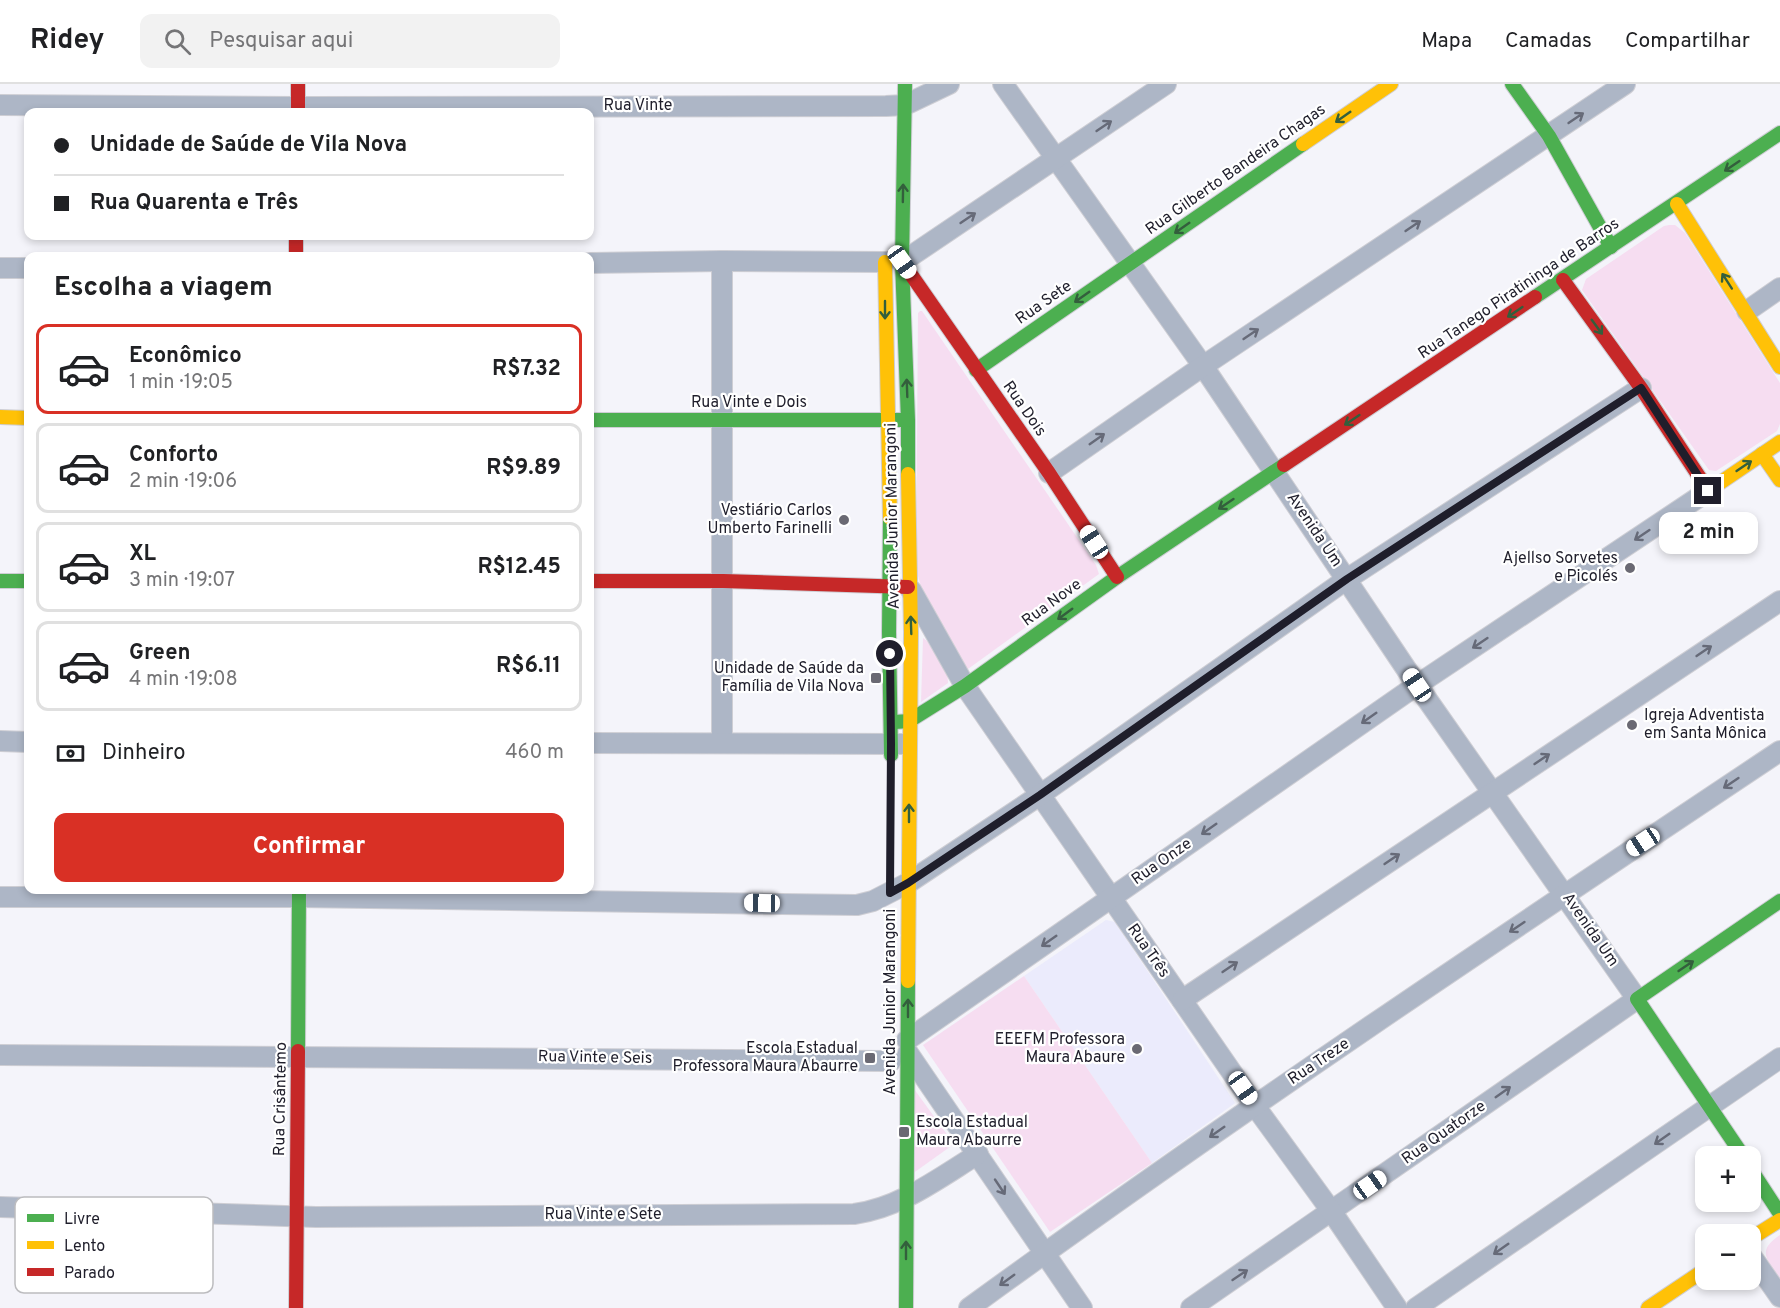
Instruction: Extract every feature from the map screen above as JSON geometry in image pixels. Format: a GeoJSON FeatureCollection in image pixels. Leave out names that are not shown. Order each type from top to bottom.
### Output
{"type":"FeatureCollection","features":[{"type":"Feature","properties":{"kind":"street"},"geometry":{"type":"LineString","coordinates":[[298,84],[298,108]]}},
{"type":"Feature","properties":{"kind":"street","name":"Avenida Junior Marangoni"},"geometry":{"type":"LineString","coordinates":[[891,767],[909,721],[911,632],[900,586],[889,420],[891,106],[905,84]]}},
{"type":"Feature","properties":{"kind":"street"},"geometry":{"type":"LineString","coordinates":[[891,106],[949,84]]}},
{"type":"Feature","properties":{"kind":"street","name":"Avenida Um"},"geometry":{"type":"LineString","coordinates":[[1003,84],[1203,366],[1417,685],[1565,894],[1737,1146]]}},
{"type":"Feature","properties":{"kind":"street"},"geometry":{"type":"LineString","coordinates":[[594,263],[891,259],[1056,158],[1166,84]]}},
{"type":"Feature","properties":{"kind":"street","name":"Rua Gilberto Bandeira Chagas"},"geometry":{"type":"LineString","coordinates":[[1130,264],[1391,84]]}},
{"type":"Feature","properties":{"kind":"street"},"geometry":{"type":"LineString","coordinates":[[1512,84],[1549,136],[1611,247]]}},
{"type":"Feature","properties":{"kind":"street"},"geometry":{"type":"LineString","coordinates":[[1049,473],[1203,366],[1625,84]]}},
{"type":"Feature","properties":{"kind":"street","name":"Rua Vinte"},"geometry":{"type":"LineString","coordinates":[[0,105],[179,108]]}},
{"type":"Feature","properties":{"kind":"street","name":"Rua Vinte"},"geometry":{"type":"LineString","coordinates":[[594,108],[891,106]]}},
{"type":"Feature","properties":{"kind":"street","name":"Rua Tanego Piratininga de Barros"},"geometry":{"type":"LineString","coordinates":[[1275,471],[1780,133]]}},
{"type":"Feature","properties":{"kind":"street"},"geometry":{"type":"LineString","coordinates":[[1677,204],[1747,311],[1780,367]]}},
{"type":"Feature","properties":{"kind":"street","name":"Avenida Junior Marangoni"},"geometry":{"type":"LineString","coordinates":[[891,259],[908,420],[891,722],[900,744],[894,891],[898,1055],[894,1204],[906,1308]]}},
{"type":"Feature","properties":{"kind":"street","name":"Rua Dois"},"geometry":{"type":"LineString","coordinates":[[891,259],[976,370],[1049,473],[1117,577]]}},
{"type":"Feature","properties":{"kind":"street"},"geometry":{"type":"LineString","coordinates":[[722,261],[722,742]]}},
{"type":"Feature","properties":{"kind":"street","name":"Rua Sete"},"geometry":{"type":"LineString","coordinates":[[976,370],[1130,264]]}},
{"type":"Feature","properties":{"kind":"street"},"geometry":{"type":"LineString","coordinates":[[0,268],[24,268]]}},
{"type":"Feature","properties":{"kind":"street"},"geometry":{"type":"LineString","coordinates":[[1563,280],[1641,388],[1708,491],[1780,442]]}},
{"type":"Feature","properties":{"kind":"street"},"geometry":{"type":"LineString","coordinates":[[1747,311],[1780,288]]}},
{"type":"Feature","properties":{"kind":"street"},"geometry":{"type":"LineString","coordinates":[[346,894],[857,905],[873,901],[894,891],[1040,795],[1347,579],[1641,388]]}},
{"type":"Feature","properties":{"kind":"street"},"geometry":{"type":"LineString","coordinates":[[0,417],[24,418]]}},
{"type":"Feature","properties":{"kind":"street","name":"Rua Vinte e Dois"},"geometry":{"type":"LineString","coordinates":[[594,420],[908,420]]}},
{"type":"Feature","properties":{"kind":"street"},"geometry":{"type":"LineString","coordinates":[[1762,454],[1780,480]]}},
{"type":"Feature","properties":{"kind":"street","name":"Rua Nove"},"geometry":{"type":"LineString","coordinates":[[909,721],[965,686],[1117,577],[1275,471]]}},
{"type":"Feature","properties":{"kind":"street","name":"Rua Onze"},"geometry":{"type":"LineString","coordinates":[[898,1055],[1111,897],[1417,685],[1708,491]]}},
{"type":"Feature","properties":{"kind":"street"},"geometry":{"type":"LineString","coordinates":[[0,581],[24,581]]}},
{"type":"Feature","properties":{"kind":"street"},"geometry":{"type":"LineString","coordinates":[[594,581],[723,581],[900,586]]}},
{"type":"Feature","properties":{"kind":"street","name":"Rua Três"},"geometry":{"type":"LineString","coordinates":[[900,586],[1040,795],[1397,1308]]}},
{"type":"Feature","properties":{"kind":"street"},"geometry":{"type":"LineString","coordinates":[[1182,1000],[1780,601]]}},
{"type":"Feature","properties":{"kind":"street"},"geometry":{"type":"LineString","coordinates":[[891,722],[909,721]]}},
{"type":"Feature","properties":{"kind":"street"},"geometry":{"type":"LineString","coordinates":[[0,741],[24,742]]}},
{"type":"Feature","properties":{"kind":"street"},"geometry":{"type":"LineString","coordinates":[[594,743],[900,744]]}},
{"type":"Feature","properties":{"kind":"street","name":"Rua Treze"},"geometry":{"type":"LineString","coordinates":[[969,1308],[1255,1106],[1565,894],[1780,751]]}},
{"type":"Feature","properties":{"kind":"street"},"geometry":{"type":"LineString","coordinates":[[0,897],[224,894]]}},
{"type":"Feature","properties":{"kind":"street","name":"Rua Crisântemo"},"geometry":{"type":"LineString","coordinates":[[296,1308],[299,894]]}},
{"type":"Feature","properties":{"kind":"street"},"geometry":{"type":"LineString","coordinates":[[1637,999],[1780,901]]}},
{"type":"Feature","properties":{"kind":"street","name":"Rua Quatorze"},"geometry":{"type":"LineString","coordinates":[[1191,1308],[1637,999]]}},
{"type":"Feature","properties":{"kind":"street","name":"Rua Vinte e Seis"},"geometry":{"type":"LineString","coordinates":[[0,1055],[898,1055]]}},
{"type":"Feature","properties":{"kind":"street"},"geometry":{"type":"LineString","coordinates":[[898,1055],[978,1154],[1082,1308]]}},
{"type":"Feature","properties":{"kind":"street"},"geometry":{"type":"LineString","coordinates":[[1416,1308],[1780,1058]]}},
{"type":"Feature","properties":{"kind":"street","name":"Rua Vinte e Sete"},"geometry":{"type":"LineString","coordinates":[[213,1214],[297,1217],[854,1214],[872,1212],[894,1204],[978,1154]]}},
{"type":"Feature","properties":{"kind":"street"},"geometry":{"type":"LineString","coordinates":[[1761,1185],[1780,1214]]}},
{"type":"Feature","properties":{"kind":"street","name":"Rua Vinte e Sete"},"geometry":{"type":"LineString","coordinates":[[0,1207],[15,1208]]}},
{"type":"Feature","properties":{"kind":"street"},"geometry":{"type":"LineString","coordinates":[[1761,1232],[1780,1220]]}},
{"type":"Feature","properties":{"kind":"street"},"geometry":{"type":"LineString","coordinates":[[1761,1270],[1780,1298]]}},
{"type":"Feature","properties":{"kind":"street"},"geometry":{"type":"LineString","coordinates":[[1648,1308],[1695,1276]]}},
{"type":"Feature","properties":{"kind":"shaded area"},"geometry":{"type":"Polygon","coordinates":[[[1675,225],[1685,233],[1780,383],[1780,424],[1777,431],[1716,471],[1709,470],[1582,290],[1586,279],[1664,226],[1675,225]]]}},
{"type":"Feature","properties":{"kind":"shaded area"},"geometry":{"type":"Polygon","coordinates":[[[920,311],[1096,565],[1099,574],[968,669],[925,601],[916,569],[918,313],[920,311]]]}},
{"type":"Feature","properties":{"kind":"shaded area"},"geometry":{"type":"Polygon","coordinates":[[[923,638],[944,667],[948,683],[921,702],[923,638]]]}},
{"type":"Feature","properties":{"kind":"shaded area","name":"EEEFM Professora Maura Abaure"},"geometry":{"type":"Polygon","coordinates":[[[1106,920],[1115,922],[1235,1103],[1152,1163],[1024,976],[1106,920]]]}},
{"type":"Feature","properties":{"kind":"shaded area"},"geometry":{"type":"Polygon","coordinates":[[[1024,976],[1152,1163],[1050,1232],[923,1045],[1024,976]]]}},
{"type":"Feature","properties":{"kind":"shaded area"},"geometry":{"type":"Polygon","coordinates":[[[914,1089],[954,1144],[912,1174],[914,1089]]]}},
{"type":"Feature","properties":{"kind":"shaded area"},"geometry":{"type":"Polygon","coordinates":[[[1780,1235],[1780,1279],[1768,1261],[1766,1251],[1780,1235]]]}},
{"type":"Feature","properties":{"kind":"traffic: fast"},"geometry":{"type":"LineString","coordinates":[[905,84],[902,262],[908,474]]}},
{"type":"Feature","properties":{"kind":"traffic: fast"},"geometry":{"type":"LineString","coordinates":[[1512,84],[1549,136],[1611,247]]}},
{"type":"Feature","properties":{"kind":"traffic: fast"},"geometry":{"type":"LineString","coordinates":[[1535,297],[1780,133]]}},
{"type":"Feature","properties":{"kind":"traffic: fast"},"geometry":{"type":"LineString","coordinates":[[976,370],[1303,144]]}},
{"type":"Feature","properties":{"kind":"traffic: fast"},"geometry":{"type":"LineString","coordinates":[[594,420],[907,420]]}},
{"type":"Feature","properties":{"kind":"traffic: fast"},"geometry":{"type":"LineString","coordinates":[[895,722],[909,721],[965,686],[1117,577],[1284,465]]}},
{"type":"Feature","properties":{"kind":"traffic: fast"},"geometry":{"type":"LineString","coordinates":[[890,518],[891,755]]}},
{"type":"Feature","properties":{"kind":"traffic: fast"},"geometry":{"type":"LineString","coordinates":[[0,581],[24,581]]}},
{"type":"Feature","properties":{"kind":"traffic: fast"},"geometry":{"type":"LineString","coordinates":[[298,1051],[299,894]]}},
{"type":"Feature","properties":{"kind":"traffic: fast"},"geometry":{"type":"LineString","coordinates":[[1736,1146],[1637,999],[1780,901]]}},
{"type":"Feature","properties":{"kind":"traffic: fast"},"geometry":{"type":"LineString","coordinates":[[906,1308],[908,981]]}},
{"type":"Feature","properties":{"kind":"traffic: fast"},"geometry":{"type":"LineString","coordinates":[[1761,1185],[1780,1214]]}},
{"type":"Feature","properties":{"kind":"traffic: slow"},"geometry":{"type":"LineString","coordinates":[[1303,144],[1391,84]]}},
{"type":"Feature","properties":{"kind":"traffic: slow"},"geometry":{"type":"LineString","coordinates":[[1677,204],[1780,367]]}},
{"type":"Feature","properties":{"kind":"traffic: slow"},"geometry":{"type":"LineString","coordinates":[[885,262],[890,518]]}},
{"type":"Feature","properties":{"kind":"traffic: slow"},"geometry":{"type":"LineString","coordinates":[[0,417],[24,418]]}},
{"type":"Feature","properties":{"kind":"traffic: slow"},"geometry":{"type":"LineString","coordinates":[[1700,478],[1708,491],[1780,442]]}},
{"type":"Feature","properties":{"kind":"traffic: slow"},"geometry":{"type":"LineString","coordinates":[[1762,454],[1780,480]]}},
{"type":"Feature","properties":{"kind":"traffic: slow"},"geometry":{"type":"LineString","coordinates":[[908,474],[911,632],[908,981]]}},
{"type":"Feature","properties":{"kind":"traffic: slow"},"geometry":{"type":"LineString","coordinates":[[1761,1232],[1780,1220]]}},
{"type":"Feature","properties":{"kind":"traffic: slow"},"geometry":{"type":"LineString","coordinates":[[1648,1308],[1695,1276]]}},
{"type":"Feature","properties":{"kind":"traffic: jam"},"geometry":{"type":"LineString","coordinates":[[298,84],[298,108]]}},
{"type":"Feature","properties":{"kind":"traffic: jam"},"geometry":{"type":"LineString","coordinates":[[296,240],[296,252]]}},
{"type":"Feature","properties":{"kind":"traffic: jam"},"geometry":{"type":"LineString","coordinates":[[903,263],[1049,473],[1117,577]]}},
{"type":"Feature","properties":{"kind":"traffic: jam"},"geometry":{"type":"LineString","coordinates":[[1563,280],[1641,388],[1700,478]]}},
{"type":"Feature","properties":{"kind":"traffic: jam"},"geometry":{"type":"LineString","coordinates":[[1284,465],[1535,297]]}},
{"type":"Feature","properties":{"kind":"traffic: jam"},"geometry":{"type":"LineString","coordinates":[[594,581],[723,581],[908,587]]}},
{"type":"Feature","properties":{"kind":"traffic: jam"},"geometry":{"type":"LineString","coordinates":[[296,1308],[298,1051]]}},
{"type":"Feature","properties":{"kind":"place","name":"Vestiário Carlos Umberto Farinelli"},"geometry":{"type":"Point","coordinates":[844,520]}},
{"type":"Feature","properties":{"kind":"place","name":"Ajellso Sorvetes e Picolés"},"geometry":{"type":"Point","coordinates":[1630,568]}},
{"type":"Feature","properties":{"kind":"place","name":"Unidade de Saúde da Família de Vila Nova"},"geometry":{"type":"Point","coordinates":[876,678]}},
{"type":"Feature","properties":{"kind":"place","name":"Igreja Adventista em Santa Mônica"},"geometry":{"type":"Point","coordinates":[1632,725]}},
{"type":"Feature","properties":{"kind":"place","name":"EEEFM Professora Maura Abaure"},"geometry":{"type":"Point","coordinates":[1137,1049]}},
{"type":"Feature","properties":{"kind":"place","name":"Escola Estadual Professora Maura Abaurre"},"geometry":{"type":"Point","coordinates":[870,1058]}},
{"type":"Feature","properties":{"kind":"place","name":"Escola Estadual Maura Abaurre"},"geometry":{"type":"Point","coordinates":[904,1132]}},
{"type":"Feature","properties":{"kind":"route"},"geometry":{"type":"LineString","coordinates":[[890,654],[890,893],[1040,795],[1347,579],[1641,388],[1708,491]]}}]}
